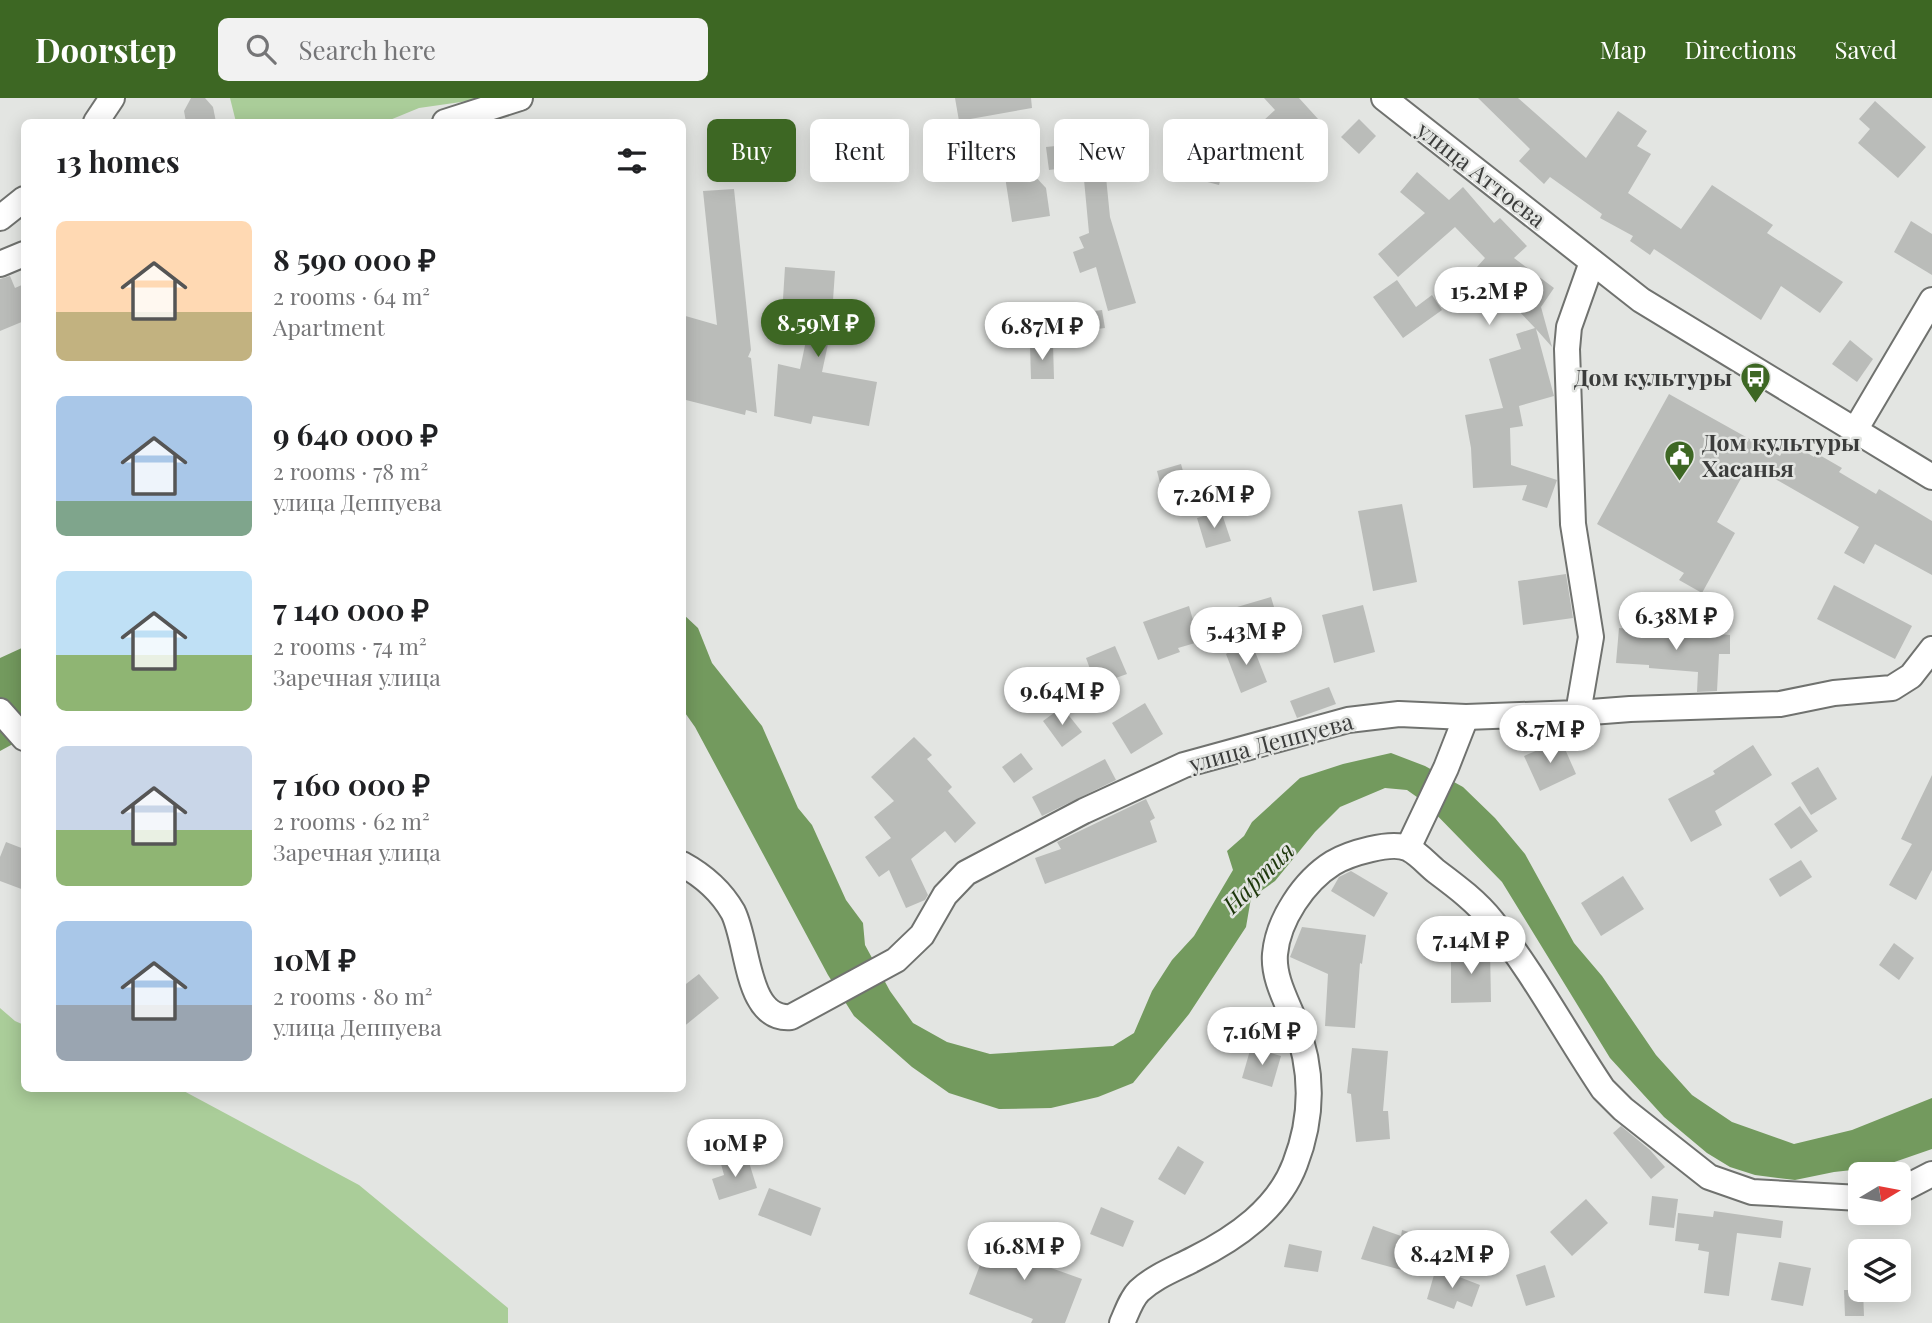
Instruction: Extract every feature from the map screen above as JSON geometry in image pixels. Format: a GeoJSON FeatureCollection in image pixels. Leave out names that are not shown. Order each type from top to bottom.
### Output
{"type":"FeatureCollection","features":[{"type":"Feature","properties":{"kind":"street"},"geometry":{"type":"LineString","coordinates":[[98,119],[112,98]]}},
{"type":"Feature","properties":{"kind":"street"},"geometry":{"type":"LineString","coordinates":[[454,119],[520,98]]}},
{"type":"Feature","properties":{"kind":"street","name":"улица Аттоева"},"geometry":{"type":"LineString","coordinates":[[1384,98],[1641,300],[1932,477]]}},
{"type":"Feature","properties":{"kind":"street"},"geometry":{"type":"LineString","coordinates":[[0,218],[21,201]]}},
{"type":"Feature","properties":{"kind":"street"},"geometry":{"type":"LineString","coordinates":[[0,264],[21,255]]}},
{"type":"Feature","properties":{"kind":"street"},"geometry":{"type":"LineString","coordinates":[[1578,713],[1591,637],[1573,524],[1567,349],[1569,327],[1592,262]]}},
{"type":"Feature","properties":{"kind":"street"},"geometry":{"type":"LineString","coordinates":[[1854,432],[1932,300]]}},
{"type":"Feature","properties":{"kind":"street","name":"улица Деппуева"},"geometry":{"type":"LineString","coordinates":[[686,867],[715,887],[729,906],[740,929],[754,987],[765,1008],[780,1018],[807,1010],[896,960],[909,949],[931,922],[945,895],[966,873],[1084,811],[1184,765],[1348,720],[1399,714],[1466,717],[1780,704],[1834,693],[1892,688],[1911,676],[1932,649]]}},
{"type":"Feature","properties":{"kind":"street"},"geometry":{"type":"LineString","coordinates":[[0,711],[21,735]]}},
{"type":"Feature","properties":{"kind":"street"},"geometry":{"type":"LineString","coordinates":[[1408,848],[1446,768],[1466,717]]}},
{"type":"Feature","properties":{"kind":"street"},"geometry":{"type":"LineString","coordinates":[[1122,1323],[1133,1298],[1153,1279],[1208,1253],[1260,1216],[1279,1194],[1294,1167],[1304,1137],[1310,1093],[1308,1059],[1276,971],[1275,954],[1279,935],[1295,902],[1321,870],[1342,858],[1393,846],[1408,848],[1464,893],[1492,921],[1603,1089],[1623,1110],[1691,1164],[1709,1177],[1752,1192],[1848,1197]]}},
{"type":"Feature","properties":{"kind":"street"},"geometry":{"type":"LineString","coordinates":[[1911,1185],[1932,1174]]}},
{"type":"Feature","properties":{"kind":"shaded area"},"geometry":{"type":"Polygon","coordinates":[[[230,98],[489,98],[419,108],[392,119],[235,119],[230,98]]]}},
{"type":"Feature","properties":{"kind":"shaded area"},"geometry":{"type":"Polygon","coordinates":[[[0,1008],[21,1024],[21,1092],[186,1092],[359,1185],[508,1308],[508,1323],[0,1323],[0,1008]]]}},
{"type":"Feature","properties":{"kind":"water","name":"Нартия"},"geometry":{"type":"Polygon","coordinates":[[[686,617],[698,628],[712,663],[762,726],[798,808],[812,825],[846,900],[863,923],[865,945],[890,991],[913,1023],[947,1042],[990,1054],[1113,1046],[1134,1033],[1152,991],[1172,960],[1194,936],[1233,870],[1227,851],[1244,836],[1252,822],[1300,778],[1343,764],[1391,753],[1425,766],[1463,787],[1495,818],[1525,854],[1574,943],[1602,976],[1656,1055],[1692,1095],[1732,1122],[1794,1144],[1852,1130],[1932,1098],[1932,1149],[1894,1162],[1848,1162],[1848,1170],[1795,1180],[1755,1175],[1730,1167],[1707,1153],[1664,1117],[1610,1058],[1502,882],[1424,802],[1407,790],[1385,788],[1340,807],[1315,832],[1275,881],[1251,898],[1246,927],[1189,1014],[1133,1083],[1098,1097],[1051,1108],[999,1109],[949,1093],[912,1067],[854,1016],[828,975],[686,714],[686,617]]]}},
{"type":"Feature","properties":{"kind":"water"},"geometry":{"type":"Polygon","coordinates":[[[21,648],[21,740],[0,751],[0,658],[21,648]]]}},
{"type":"Feature","properties":{"kind":"building"},"geometry":{"type":"Polygon","coordinates":[[[191,98],[205,98],[213,107],[215,119],[185,119],[184,111],[191,98]]]}},
{"type":"Feature","properties":{"kind":"building"},"geometry":{"type":"Polygon","coordinates":[[[955,98],[1031,98],[1032,108],[959,119],[955,98]]]}},
{"type":"Feature","properties":{"kind":"building"},"geometry":{"type":"Polygon","coordinates":[[[1264,98],[1299,98],[1318,119],[1265,119],[1275,110],[1264,98]]]}},
{"type":"Feature","properties":{"kind":"building"},"geometry":{"type":"Polygon","coordinates":[[[1478,98],[1518,98],[1586,158],[1618,111],[1647,131],[1637,146],[1651,154],[1628,193],[1681,229],[1712,185],[1773,225],[1767,233],[1843,282],[1820,313],[1781,286],[1761,320],[1654,249],[1650,255],[1630,241],[1633,236],[1600,218],[1602,214],[1550,177],[1544,184],[1519,161],[1530,149],[1478,98]]]}},
{"type":"Feature","properties":{"kind":"building"},"geometry":{"type":"Polygon","coordinates":[[[1875,101],[1926,147],[1898,178],[1858,143],[1870,129],[1859,119],[1875,101]]]}},
{"type":"Feature","properties":{"kind":"building"},"geometry":{"type":"Polygon","coordinates":[[[1359,119],[1376,136],[1359,154],[1341,137],[1359,119]]]}},
{"type":"Feature","properties":{"kind":"building"},"geometry":{"type":"Polygon","coordinates":[[[1054,146],[1054,169],[1049,170],[1046,147],[1054,146]]]}},
{"type":"Feature","properties":{"kind":"building"},"geometry":{"type":"Polygon","coordinates":[[[1417,172],[1449,200],[1463,187],[1494,223],[1500,218],[1527,246],[1514,258],[1554,288],[1541,307],[1552,347],[1536,329],[1554,396],[1519,406],[1523,426],[1510,428],[1511,465],[1557,480],[1547,508],[1522,500],[1527,485],[1473,488],[1471,448],[1465,415],[1503,408],[1489,359],[1521,349],[1516,334],[1535,328],[1477,267],[1485,258],[1455,227],[1398,277],[1378,254],[1425,213],[1400,192],[1417,172]]]}},
{"type":"Feature","properties":{"kind":"building"},"geometry":{"type":"Polygon","coordinates":[[[1006,182],[1040,182],[1046,188],[1050,216],[1012,222],[1006,182]]]}},
{"type":"Feature","properties":{"kind":"building"},"geometry":{"type":"Polygon","coordinates":[[[1084,182],[1106,182],[1110,217],[1136,303],[1108,311],[1096,267],[1080,273],[1073,252],[1084,248],[1079,237],[1089,233],[1084,182]]]}},
{"type":"Feature","properties":{"kind":"building"},"geometry":{"type":"Polygon","coordinates":[[[734,189],[751,350],[748,357],[751,358],[757,413],[746,410],[745,415],[686,400],[686,316],[717,325],[703,191],[734,189]]]}},
{"type":"Feature","properties":{"kind":"building"},"geometry":{"type":"Polygon","coordinates":[[[1911,221],[1932,234],[1932,275],[1894,252],[1911,221]]]}},
{"type":"Feature","properties":{"kind":"building"},"geometry":{"type":"Polygon","coordinates":[[[785,267],[835,271],[831,330],[822,372],[877,382],[869,426],[813,416],[811,424],[774,416],[778,364],[800,369],[811,317],[782,315],[785,267]]]}},
{"type":"Feature","properties":{"kind":"building"},"geometry":{"type":"Polygon","coordinates":[[[10,276],[15,288],[21,285],[21,322],[0,331],[0,279],[10,276]]]}},
{"type":"Feature","properties":{"kind":"building"},"geometry":{"type":"Polygon","coordinates":[[[1397,280],[1416,307],[1432,295],[1442,310],[1403,338],[1373,297],[1397,280]]]}},
{"type":"Feature","properties":{"kind":"building"},"geometry":{"type":"Polygon","coordinates":[[[1102,310],[1105,328],[1074,332],[1072,314],[1102,310]]]}},
{"type":"Feature","properties":{"kind":"building"},"geometry":{"type":"Polygon","coordinates":[[[1850,340],[1873,359],[1857,382],[1832,364],[1850,340]]]}},
{"type":"Feature","properties":{"kind":"building"},"geometry":{"type":"Polygon","coordinates":[[[1053,344],[1054,379],[1031,379],[1030,345],[1053,344]]]}},
{"type":"Feature","properties":{"kind":"building","name":"Дом культуры Хасанья"},"geometry":{"type":"Polygon","coordinates":[[[1669,394],[1780,456],[1788,441],[1814,457],[1816,453],[1842,468],[1839,472],[1876,494],[1879,489],[1932,521],[1932,575],[1875,544],[1864,564],[1844,553],[1859,527],[1749,464],[1717,522],[1735,533],[1702,593],[1679,580],[1684,573],[1597,524],[1669,394]]]}},
{"type":"Feature","properties":{"kind":"building"},"geometry":{"type":"Polygon","coordinates":[[[1181,464],[1190,496],[1165,502],[1157,471],[1181,464]]]}},
{"type":"Feature","properties":{"kind":"building"},"geometry":{"type":"Polygon","coordinates":[[[1402,504],[1417,582],[1373,591],[1358,511],[1402,504]]]}},
{"type":"Feature","properties":{"kind":"building"},"geometry":{"type":"Polygon","coordinates":[[[1221,511],[1231,541],[1206,548],[1197,518],[1221,511]]]}},
{"type":"Feature","properties":{"kind":"building"},"geometry":{"type":"Polygon","coordinates":[[[1566,574],[1573,618],[1523,625],[1518,581],[1566,574]]]}},
{"type":"Feature","properties":{"kind":"building"},"geometry":{"type":"Polygon","coordinates":[[[1834,585],[1912,626],[1895,659],[1817,619],[1834,585]]]}},
{"type":"Feature","properties":{"kind":"building"},"geometry":{"type":"Polygon","coordinates":[[[1271,597],[1277,617],[1245,626],[1246,629],[1220,639],[1219,636],[1178,648],[1180,652],[1158,660],[1143,622],[1189,606],[1193,620],[1271,597]]]}},
{"type":"Feature","properties":{"kind":"building"},"geometry":{"type":"Polygon","coordinates":[[[1363,605],[1375,652],[1334,663],[1322,615],[1363,605]]]}},
{"type":"Feature","properties":{"kind":"building"},"geometry":{"type":"Polygon","coordinates":[[[1619,628],[1699,634],[1699,629],[1719,629],[1719,634],[1730,635],[1730,654],[1719,654],[1717,691],[1697,692],[1698,672],[1616,663],[1619,628]]]}},
{"type":"Feature","properties":{"kind":"building"},"geometry":{"type":"Polygon","coordinates":[[[1250,639],[1267,682],[1241,693],[1226,654],[1250,639]]]}},
{"type":"Feature","properties":{"kind":"building"},"geometry":{"type":"Polygon","coordinates":[[[1115,646],[1127,674],[1096,685],[1086,658],[1115,646]]]}},
{"type":"Feature","properties":{"kind":"building"},"geometry":{"type":"Polygon","coordinates":[[[1329,687],[1336,704],[1297,718],[1290,701],[1329,687]]]}},
{"type":"Feature","properties":{"kind":"building"},"geometry":{"type":"Polygon","coordinates":[[[1145,703],[1163,734],[1131,754],[1112,723],[1145,703]]]}},
{"type":"Feature","properties":{"kind":"building"},"geometry":{"type":"Polygon","coordinates":[[[1062,707],[1082,732],[1062,747],[1043,721],[1062,707]]]}},
{"type":"Feature","properties":{"kind":"building"},"geometry":{"type":"Polygon","coordinates":[[[914,737],[932,755],[927,759],[952,787],[948,791],[976,823],[955,843],[945,831],[911,859],[928,895],[925,900],[906,908],[889,870],[879,877],[865,857],[891,838],[874,817],[894,801],[871,777],[914,737]]]}},
{"type":"Feature","properties":{"kind":"building"},"geometry":{"type":"Polygon","coordinates":[[[1561,740],[1576,774],[1540,791],[1524,756],[1561,740]]]}},
{"type":"Feature","properties":{"kind":"building"},"geometry":{"type":"Polygon","coordinates":[[[1753,745],[1772,775],[1715,811],[1722,825],[1691,842],[1668,799],[1715,774],[1713,771],[1753,745]]]}},
{"type":"Feature","properties":{"kind":"building"},"geometry":{"type":"Polygon","coordinates":[[[1021,753],[1033,769],[1014,783],[1002,767],[1021,753]]]}},
{"type":"Feature","properties":{"kind":"building"},"geometry":{"type":"Polygon","coordinates":[[[1105,759],[1116,780],[1042,816],[1032,797],[1105,759]]]}},
{"type":"Feature","properties":{"kind":"building"},"geometry":{"type":"Polygon","coordinates":[[[1818,767],[1837,799],[1811,815],[1791,783],[1818,767]]]}},
{"type":"Feature","properties":{"kind":"building"},"geometry":{"type":"Polygon","coordinates":[[[1932,775],[1932,870],[1916,900],[1889,885],[1912,844],[1901,839],[1932,775]]]}},
{"type":"Feature","properties":{"kind":"building"},"geometry":{"type":"Polygon","coordinates":[[[1146,799],[1155,818],[1150,821],[1157,842],[1045,884],[1035,858],[1061,849],[1057,842],[1146,799]]]}},
{"type":"Feature","properties":{"kind":"building"},"geometry":{"type":"Polygon","coordinates":[[[1800,806],[1818,831],[1791,849],[1774,824],[1800,806]]]}},
{"type":"Feature","properties":{"kind":"building"},"geometry":{"type":"Polygon","coordinates":[[[6,842],[21,848],[21,889],[0,881],[0,857],[6,842]]]}},
{"type":"Feature","properties":{"kind":"building"},"geometry":{"type":"Polygon","coordinates":[[[1801,860],[1812,877],[1780,897],[1769,879],[1801,860]]]}},
{"type":"Feature","properties":{"kind":"building"},"geometry":{"type":"Polygon","coordinates":[[[1351,871],[1388,893],[1374,917],[1331,891],[1339,877],[1351,871]]]}},
{"type":"Feature","properties":{"kind":"building"},"geometry":{"type":"Polygon","coordinates":[[[1623,876],[1644,909],[1601,936],[1581,903],[1623,876]]]}},
{"type":"Feature","properties":{"kind":"building"},"geometry":{"type":"Polygon","coordinates":[[[1302,927],[1366,935],[1362,964],[1360,963],[1355,1028],[1325,1026],[1328,974],[1290,957],[1302,927]]]}},
{"type":"Feature","properties":{"kind":"building"},"geometry":{"type":"Polygon","coordinates":[[[1894,943],[1914,958],[1899,980],[1879,965],[1894,943]]]}},
{"type":"Feature","properties":{"kind":"building"},"geometry":{"type":"Polygon","coordinates":[[[1490,949],[1491,1002],[1451,1003],[1451,950],[1490,949]]]}},
{"type":"Feature","properties":{"kind":"building"},"geometry":{"type":"Polygon","coordinates":[[[699,974],[719,998],[686,1025],[686,984],[699,974]]]}},
{"type":"Feature","properties":{"kind":"building"},"geometry":{"type":"Polygon","coordinates":[[[1251,1047],[1281,1056],[1272,1087],[1242,1078],[1251,1047]]]}},
{"type":"Feature","properties":{"kind":"building"},"geometry":{"type":"Polygon","coordinates":[[[1352,1048],[1388,1051],[1383,1111],[1388,1111],[1390,1139],[1356,1142],[1351,1094],[1347,1093],[1352,1048]]]}},
{"type":"Feature","properties":{"kind":"building"},"geometry":{"type":"Polygon","coordinates":[[[1621,1126],[1650,1150],[1665,1167],[1651,1179],[1613,1133],[1621,1126]]]}},
{"type":"Feature","properties":{"kind":"building"},"geometry":{"type":"Polygon","coordinates":[[[1178,1146],[1204,1162],[1185,1195],[1158,1179],[1178,1146]]]}},
{"type":"Feature","properties":{"kind":"building"},"geometry":{"type":"Polygon","coordinates":[[[747,1156],[757,1188],[719,1200],[712,1179],[724,1175],[721,1164],[747,1156]]]}},
{"type":"Feature","properties":{"kind":"building"},"geometry":{"type":"Polygon","coordinates":[[[769,1188],[821,1208],[811,1236],[758,1215],[769,1188]]]}},
{"type":"Feature","properties":{"kind":"building"},"geometry":{"type":"Polygon","coordinates":[[[1652,1196],[1678,1199],[1674,1228],[1649,1225],[1652,1196]]]}},
{"type":"Feature","properties":{"kind":"building"},"geometry":{"type":"Polygon","coordinates":[[[1586,1199],[1608,1223],[1572,1256],[1550,1232],[1586,1199]]]}},
{"type":"Feature","properties":{"kind":"building"},"geometry":{"type":"Polygon","coordinates":[[[1101,1207],[1134,1221],[1123,1247],[1090,1234],[1101,1207]]]}},
{"type":"Feature","properties":{"kind":"building"},"geometry":{"type":"Polygon","coordinates":[[[1714,1211],[1783,1221],[1781,1238],[1737,1233],[1729,1296],[1704,1293],[1709,1252],[1698,1250],[1699,1244],[1675,1241],[1678,1213],[1713,1217],[1714,1211]]]}},
{"type":"Feature","properties":{"kind":"building"},"geometry":{"type":"Polygon","coordinates":[[[1373,1226],[1401,1236],[1402,1230],[1429,1238],[1420,1275],[1361,1259],[1373,1226]]]}},
{"type":"Feature","properties":{"kind":"building"},"geometry":{"type":"Polygon","coordinates":[[[993,1231],[1045,1251],[1040,1264],[1082,1279],[1065,1323],[1031,1323],[1033,1319],[969,1294],[993,1231]]]}},
{"type":"Feature","properties":{"kind":"building"},"geometry":{"type":"Polygon","coordinates":[[[1289,1244],[1322,1251],[1318,1272],[1284,1267],[1289,1244]]]}},
{"type":"Feature","properties":{"kind":"building"},"geometry":{"type":"Polygon","coordinates":[[[1779,1262],[1811,1268],[1803,1306],[1771,1300],[1779,1262]]]}},
{"type":"Feature","properties":{"kind":"building"},"geometry":{"type":"Polygon","coordinates":[[[1545,1265],[1555,1297],[1526,1306],[1516,1275],[1545,1265]]]}},
{"type":"Feature","properties":{"kind":"building"},"geometry":{"type":"Polygon","coordinates":[[[1436,1268],[1480,1285],[1472,1307],[1457,1301],[1454,1309],[1427,1299],[1436,1268]]]}},
{"type":"Feature","properties":{"kind":"building"},"geometry":{"type":"Polygon","coordinates":[[[1844,1290],[1848,1290],[1848,1302],[1863,1302],[1864,1316],[1845,1316],[1844,1290]]]}},
{"type":"Feature","properties":{"kind":"place","name":"Дом культуры"},"geometry":{"type":"Point","coordinates":[1755,405]}},
{"type":"Feature","properties":{"kind":"place","name":"Дом культуры Хасанья"},"geometry":{"type":"Point","coordinates":[1679,483]}}]}
